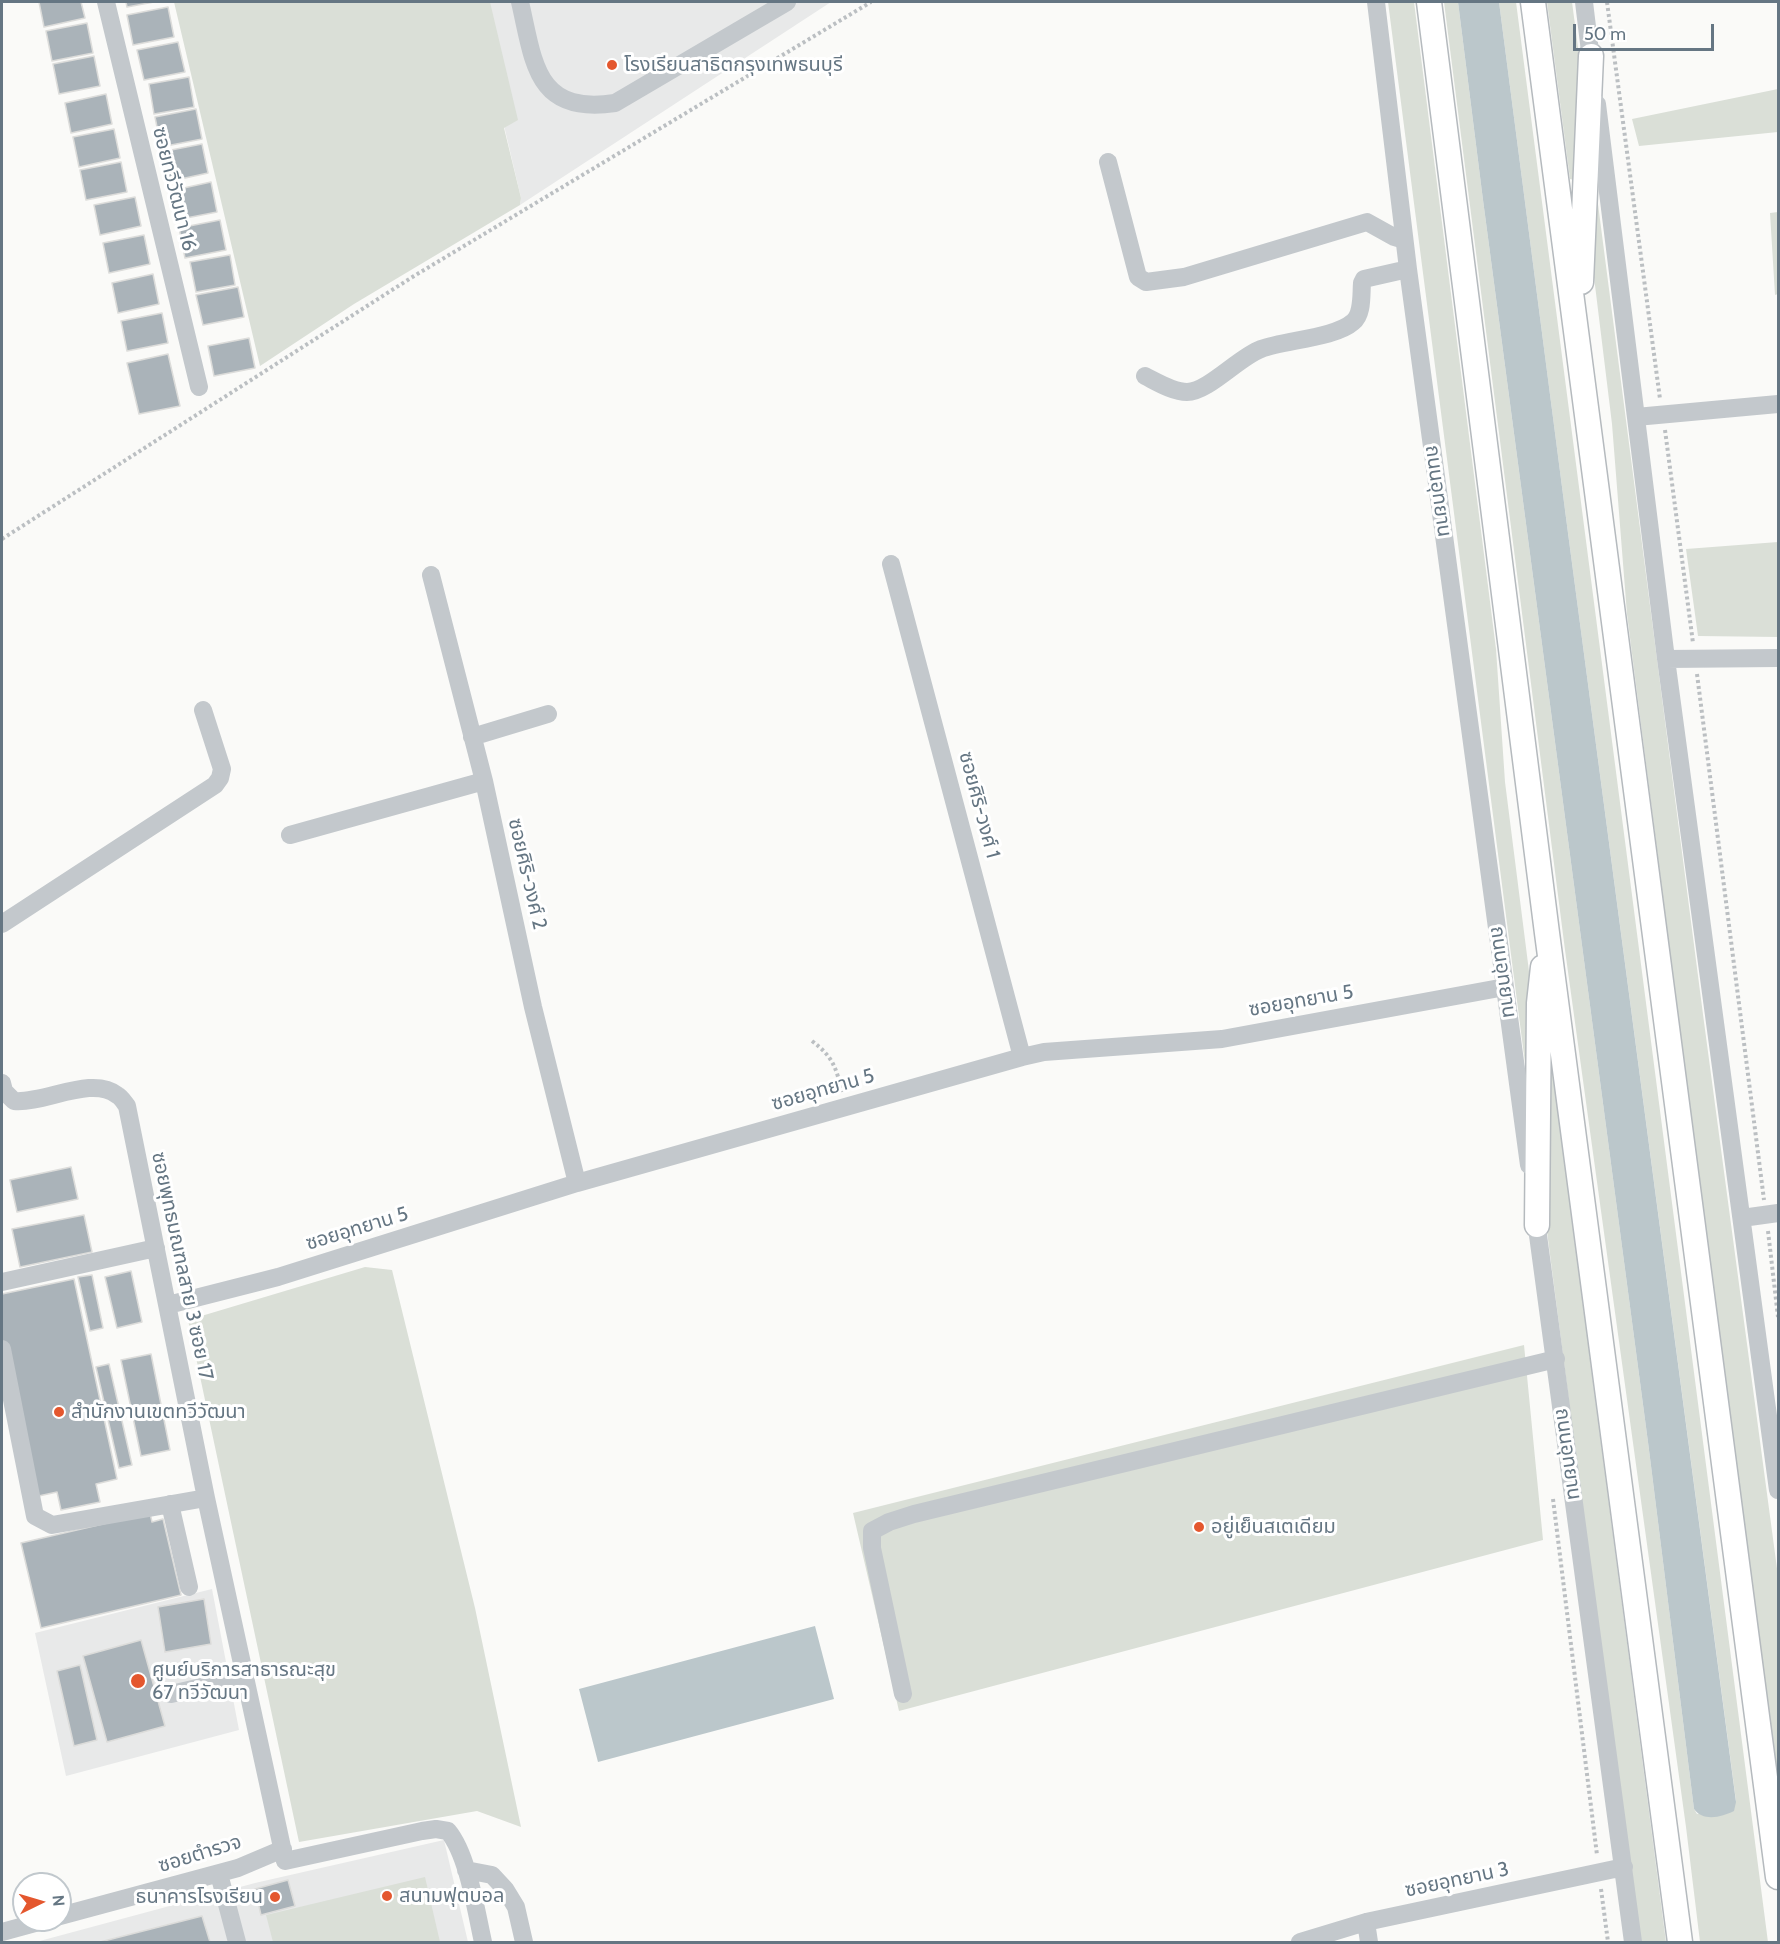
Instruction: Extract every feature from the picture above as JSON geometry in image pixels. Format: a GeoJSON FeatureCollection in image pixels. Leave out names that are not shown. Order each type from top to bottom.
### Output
{"type":"FeatureCollection","features":[{"type":"Feature","properties":{"kind":"main road"},"geometry":{"type":"LineString","coordinates":[[1429,2],[1547,933],[1680,1942]]}},
{"type":"Feature","properties":{"kind":"main road"},"geometry":{"type":"LineString","coordinates":[[1533,2],[1779,1877]]}},
{"type":"Feature","properties":{"kind":"main road"},"geometry":{"type":"LineString","coordinates":[[1578,347],[1591,56]]}},
{"type":"Feature","properties":{"kind":"main road"},"geometry":{"type":"LineString","coordinates":[[1537,1225],[1539,1003],[1547,933]]}},
{"type":"Feature","properties":{"kind":"street","name":"ซอยทวีวัฒนา 16"},"geometry":{"type":"LineString","coordinates":[[106,2],[199,387]]}},
{"type":"Feature","properties":{"kind":"street"},"geometry":{"type":"LineString","coordinates":[[520,2],[535,66],[549,90],[573,102],[596,105],[615,103],[787,2]]}},
{"type":"Feature","properties":{"kind":"street","name":"ถนนอุทยาน"},"geometry":{"type":"LineString","coordinates":[[1376,2],[1404,240],[1633,1942]]}},
{"type":"Feature","properties":{"kind":"street"},"geometry":{"type":"LineString","coordinates":[[1584,2],[1666,659],[1779,1490]]}},
{"type":"Feature","properties":{"kind":"street"},"geometry":{"type":"LineString","coordinates":[[1108,162],[1138,278],[1146,282],[1184,277],[1366,222],[1404,240]]}},
{"type":"Feature","properties":{"kind":"street"},"geometry":{"type":"LineString","coordinates":[[1145,376],[1179,391],[1197,391],[1239,360],[1261,349],[1312,338],[1348,327],[1356,320],[1359,312],[1364,279],[1408,269]]}},
{"type":"Feature","properties":{"kind":"street"},"geometry":{"type":"LineString","coordinates":[[1636,417],[1779,404]]}},
{"type":"Feature","properties":{"kind":"street","name":"ซอยศิริ-วงศ์ 1"},"geometry":{"type":"LineString","coordinates":[[891,564],[1022,1057]]}},
{"type":"Feature","properties":{"kind":"street","name":"ซอยศิริ-วงศ์ 2"},"geometry":{"type":"LineString","coordinates":[[431,575],[484,781],[533,1007],[577,1183]]}},
{"type":"Feature","properties":{"kind":"street"},"geometry":{"type":"LineString","coordinates":[[1666,659],[1779,658]]}},
{"type":"Feature","properties":{"kind":"street"},"geometry":{"type":"LineString","coordinates":[[2,924],[215,785],[222,769],[203,710]]}},
{"type":"Feature","properties":{"kind":"street"},"geometry":{"type":"LineString","coordinates":[[472,737],[548,714]]}},
{"type":"Feature","properties":{"kind":"street"},"geometry":{"type":"LineString","coordinates":[[290,834],[484,781]]}},
{"type":"Feature","properties":{"kind":"street","name":"ซอยอุทยาน 5"},"geometry":{"type":"LineString","coordinates":[[168,1305],[278,1277],[577,1183],[1022,1057],[1044,1052],[1222,1039],[1505,987]]}},
{"type":"Feature","properties":{"kind":"street","name":"ซอยพุทธมณฑลสาย 3 ซอย 17"},"geometry":{"type":"LineString","coordinates":[[2,1083],[4,1091],[14,1101],[26,1102],[89,1088],[107,1089],[118,1095],[127,1106],[206,1498],[282,1849]]}},
{"type":"Feature","properties":{"kind":"street"},"geometry":{"type":"LineString","coordinates":[[1742,1218],[1779,1213]]}},
{"type":"Feature","properties":{"kind":"street"},"geometry":{"type":"LineString","coordinates":[[2,1282],[156,1248]]}},
{"type":"Feature","properties":{"kind":"street"},"geometry":{"type":"LineString","coordinates":[[2,1349],[35,1516],[52,1526],[206,1498]]}},
{"type":"Feature","properties":{"kind":"street"},"geometry":{"type":"LineString","coordinates":[[903,1694],[872,1548],[872,1532],[889,1522],[926,1511],[1556,1359]]}},
{"type":"Feature","properties":{"kind":"street"},"geometry":{"type":"LineString","coordinates":[[170,1504],[189,1587]]}},
{"type":"Feature","properties":{"kind":"street"},"geometry":{"type":"LineString","coordinates":[[171,1694],[245,1677]]}},
{"type":"Feature","properties":{"kind":"street"},"geometry":{"type":"LineString","coordinates":[[282,1849],[285,1861],[436,1830],[448,1831],[456,1840],[466,1870],[483,1942]]}},
{"type":"Feature","properties":{"kind":"street","name":"ซอยตำรวจ"},"geometry":{"type":"LineString","coordinates":[[72,1913],[219,1874],[282,1849]]}},
{"type":"Feature","properties":{"kind":"street","name":"ซอยอุทยาน 3"},"geometry":{"type":"LineString","coordinates":[[1300,1942],[1366,1922],[1624,1867]]}},
{"type":"Feature","properties":{"kind":"street"},"geometry":{"type":"LineString","coordinates":[[466,1870],[492,1875],[505,1889],[516,1907],[524,1942]]}},
{"type":"Feature","properties":{"kind":"street"},"geometry":{"type":"LineString","coordinates":[[219,1874],[237,1942]]}},
{"type":"Feature","properties":{"kind":"street"},"geometry":{"type":"LineString","coordinates":[[1366,1922],[1369,1942]]}},
{"type":"Feature","properties":{"kind":"path"},"geometry":{"type":"LineString","coordinates":[[2,539],[414,276],[871,2]]}},
{"type":"Feature","properties":{"kind":"path"},"geometry":{"type":"LineString","coordinates":[[813,1041],[826,1051],[836,1066],[846,1107]]}},
{"type":"Feature","properties":{"kind":"shaded area"},"geometry":{"type":"Polygon","coordinates":[[[174,2],[490,2],[518,120],[504,128],[521,198],[520,205],[354,304],[260,366],[174,2]]]}},
{"type":"Feature","properties":{"kind":"shaded area","name":"โรงเรียนสาธิตกรุงเทพธนบุรี"},"geometry":{"type":"Polygon","coordinates":[[[475,2],[831,2],[520,205],[521,198],[475,2]]]}},
{"type":"Feature","properties":{"kind":"shaded area"},"geometry":{"type":"Polygon","coordinates":[[[1388,2],[1414,2],[1496,649],[1505,782],[1531,987],[1533,1063],[1525,1063],[1388,2]]]}},
{"type":"Feature","properties":{"kind":"shaded area"},"geometry":{"type":"Polygon","coordinates":[[[1444,2],[1458,2],[1648,1442],[1694,1809],[1697,1814],[1736,1801],[1499,2],[1516,2],[1768,1942],[1700,1942],[1565,950],[1444,2]]]}},
{"type":"Feature","properties":{"kind":"shaded area"},"geometry":{"type":"Polygon","coordinates":[[[1458,2],[1499,2],[1736,1802],[1734,1811],[1718,1816],[1702,1816],[1694,1809],[1648,1442],[1458,2]]]}},
{"type":"Feature","properties":{"kind":"shaded area"},"geometry":{"type":"Polygon","coordinates":[[[1547,2],[1572,2],[1579,55],[1579,181],[1570,179],[1547,2]]]}},
{"type":"Feature","properties":{"kind":"shaded area"},"geometry":{"type":"Polygon","coordinates":[[[1778,89],[1778,132],[1639,146],[1632,119],[1778,89]]]}},
{"type":"Feature","properties":{"kind":"shaded area"},"geometry":{"type":"Polygon","coordinates":[[[1595,181],[1778,1576],[1778,1803],[1627,614],[1612,424],[1593,269],[1595,181]]]}},
{"type":"Feature","properties":{"kind":"shaded area"},"geometry":{"type":"Polygon","coordinates":[[[1778,212],[1778,294],[1775,295],[1770,213],[1778,212]]]}},
{"type":"Feature","properties":{"kind":"shaded area"},"geometry":{"type":"Polygon","coordinates":[[[1778,542],[1778,637],[1698,636],[1686,549],[1778,542]]]}},
{"type":"Feature","properties":{"kind":"shaded area"},"geometry":{"type":"Polygon","coordinates":[[[1546,1067],[1552,1067],[1666,1942],[1639,1942],[1545,1216],[1546,1067]]]}},
{"type":"Feature","properties":{"kind":"shaded area"},"geometry":{"type":"Polygon","coordinates":[[[365,1267],[392,1270],[475,1608],[521,1827],[477,1811],[299,1842],[188,1320],[365,1267]]]}},
{"type":"Feature","properties":{"kind":"shaded area","name":"อยู่เย็นสเตเดียม"},"geometry":{"type":"Polygon","coordinates":[[[1524,1345],[1543,1540],[899,1711],[853,1513],[1524,1345]]]}},
{"type":"Feature","properties":{"kind":"shaded area","name":"ศูนย์บริการสาธารณะสุข 67 ทวีวัฒนา"},"geometry":{"type":"Polygon","coordinates":[[[212,1589],[239,1730],[66,1776],[35,1633],[212,1589]]]}},
{"type":"Feature","properties":{"kind":"shaded area"},"geometry":{"type":"Polygon","coordinates":[[[815,1626],[834,1699],[598,1762],[579,1689],[815,1626]]]}},
{"type":"Feature","properties":{"kind":"shaded area"},"geometry":{"type":"Polygon","coordinates":[[[444,1840],[468,1942],[36,1942],[255,1883],[444,1840]]]}},
{"type":"Feature","properties":{"kind":"shaded area","name":"สนามฟุตบอล"},"geometry":{"type":"Polygon","coordinates":[[[425,1877],[440,1942],[273,1942],[266,1915],[425,1877]]]}},
{"type":"Feature","properties":{"kind":"building"},"geometry":{"type":"Polygon","coordinates":[[[39,2],[81,2],[85,18],[44,27],[39,2]]]}},
{"type":"Feature","properties":{"kind":"building"},"geometry":{"type":"Polygon","coordinates":[[[126,2],[154,2],[127,7],[126,2]]]}},
{"type":"Feature","properties":{"kind":"building"},"geometry":{"type":"Polygon","coordinates":[[[168,7],[174,37],[133,45],[127,15],[168,7]]]}},
{"type":"Feature","properties":{"kind":"building"},"geometry":{"type":"Polygon","coordinates":[[[87,23],[93,53],[52,61],[46,31],[87,23]]]}},
{"type":"Feature","properties":{"kind":"building"},"geometry":{"type":"Polygon","coordinates":[[[178,42],[185,72],[144,80],[137,50],[178,42]]]}},
{"type":"Feature","properties":{"kind":"building"},"geometry":{"type":"Polygon","coordinates":[[[94,56],[100,86],[59,94],[53,64],[94,56]]]}},
{"type":"Feature","properties":{"kind":"building"},"geometry":{"type":"Polygon","coordinates":[[[189,77],[194,107],[154,114],[149,84],[189,77]]]}},
{"type":"Feature","properties":{"kind":"building"},"geometry":{"type":"Polygon","coordinates":[[[106,94],[112,124],[71,133],[65,103],[106,94]]]}},
{"type":"Feature","properties":{"kind":"building"},"geometry":{"type":"Polygon","coordinates":[[[196,109],[202,139],[161,147],[155,117],[196,109]]]}},
{"type":"Feature","properties":{"kind":"building"},"geometry":{"type":"Polygon","coordinates":[[[114,129],[120,158],[79,167],[73,137],[114,129]]]}},
{"type":"Feature","properties":{"kind":"building"},"geometry":{"type":"Polygon","coordinates":[[[202,144],[208,173],[167,182],[161,152],[202,144]]]}},
{"type":"Feature","properties":{"kind":"building"},"geometry":{"type":"Polygon","coordinates":[[[121,162],[127,192],[86,200],[80,170],[121,162]]]}},
{"type":"Feature","properties":{"kind":"building"},"geometry":{"type":"Polygon","coordinates":[[[211,182],[217,212],[176,220],[170,191],[211,182]]]}},
{"type":"Feature","properties":{"kind":"building"},"geometry":{"type":"Polygon","coordinates":[[[135,197],[141,226],[100,235],[94,205],[135,197]]]}},
{"type":"Feature","properties":{"kind":"building"},"geometry":{"type":"Polygon","coordinates":[[[220,220],[226,250],[185,258],[179,228],[220,220]]]}},
{"type":"Feature","properties":{"kind":"building"},"geometry":{"type":"Polygon","coordinates":[[[144,235],[150,264],[109,273],[103,243],[144,235]]]}},
{"type":"Feature","properties":{"kind":"building"},"geometry":{"type":"Polygon","coordinates":[[[230,255],[235,285],[196,292],[190,262],[230,255]]]}},
{"type":"Feature","properties":{"kind":"building"},"geometry":{"type":"Polygon","coordinates":[[[153,274],[159,304],[118,313],[112,283],[153,274]]]}},
{"type":"Feature","properties":{"kind":"building"},"geometry":{"type":"Polygon","coordinates":[[[238,287],[244,317],[203,325],[196,295],[238,287]]]}},
{"type":"Feature","properties":{"kind":"building"},"geometry":{"type":"Polygon","coordinates":[[[162,313],[168,343],[127,351],[121,321],[162,313]]]}},
{"type":"Feature","properties":{"kind":"building"},"geometry":{"type":"Polygon","coordinates":[[[249,338],[255,368],[214,376],[208,346],[249,338]]]}},
{"type":"Feature","properties":{"kind":"building"},"geometry":{"type":"Polygon","coordinates":[[[168,354],[180,406],[139,414],[127,363],[168,354]]]}},
{"type":"Feature","properties":{"kind":"building"},"geometry":{"type":"Polygon","coordinates":[[[71,1167],[78,1199],[17,1212],[10,1180],[71,1167]]]}},
{"type":"Feature","properties":{"kind":"building"},"geometry":{"type":"Polygon","coordinates":[[[84,1215],[92,1252],[20,1267],[12,1229],[84,1215]]]}},
{"type":"Feature","properties":{"kind":"building"},"geometry":{"type":"Polygon","coordinates":[[[131,1271],[142,1322],[117,1328],[105,1277],[131,1271]]]}},
{"type":"Feature","properties":{"kind":"building"},"geometry":{"type":"Polygon","coordinates":[[[92,1275],[103,1328],[90,1331],[78,1277],[92,1275]]]}},
{"type":"Feature","properties":{"kind":"building","name":"สำนักงานเขตทวีวัฒนา"},"geometry":{"type":"Polygon","coordinates":[[[74,1279],[117,1479],[96,1484],[100,1502],[61,1510],[57,1492],[34,1497],[2,1345],[2,1294],[74,1279]]]}},
{"type":"Feature","properties":{"kind":"building"},"geometry":{"type":"Polygon","coordinates":[[[151,1354],[170,1450],[141,1456],[121,1360],[151,1354]]]}},
{"type":"Feature","properties":{"kind":"building"},"geometry":{"type":"Polygon","coordinates":[[[109,1364],[132,1465],[119,1468],[96,1367],[109,1364]]]}},
{"type":"Feature","properties":{"kind":"building"},"geometry":{"type":"Polygon","coordinates":[[[150,1513],[152,1522],[163,1519],[181,1595],[41,1628],[21,1543],[150,1513]]]}},
{"type":"Feature","properties":{"kind":"building"},"geometry":{"type":"Polygon","coordinates":[[[204,1599],[211,1644],[165,1652],[158,1607],[204,1599]]]}},
{"type":"Feature","properties":{"kind":"building"},"geometry":{"type":"Polygon","coordinates":[[[141,1640],[165,1726],[107,1742],[83,1656],[141,1640]]]}},
{"type":"Feature","properties":{"kind":"building"},"geometry":{"type":"Polygon","coordinates":[[[80,1665],[97,1740],[74,1746],[57,1671],[80,1665]]]}},
{"type":"Feature","properties":{"kind":"building","name":"ธนาคารโรงเรียน"},"geometry":{"type":"Polygon","coordinates":[[[288,1880],[295,1906],[261,1915],[255,1889],[288,1880]]]}},
{"type":"Feature","properties":{"kind":"building"},"geometry":{"type":"Polygon","coordinates":[[[202,1916],[210,1942],[100,1942],[202,1916]]]}},
{"type":"Feature","properties":{"kind":"place","name":"โรงเรียนสาธิตกรุงเทพธนบุรี"},"geometry":{"type":"Point","coordinates":[612,65]}},
{"type":"Feature","properties":{"kind":"place","name":"สำนักงานเขตทวีวัฒนา"},"geometry":{"type":"Point","coordinates":[59,1412]}},
{"type":"Feature","properties":{"kind":"place","name":"อยู่เย็นสเตเดียม"},"geometry":{"type":"Point","coordinates":[1199,1527]}},
{"type":"Feature","properties":{"kind":"place","name":"ศูนย์บริการสาธารณะสุข 67 ทวีวัฒนา"},"geometry":{"type":"Point","coordinates":[138,1681]}},
{"type":"Feature","properties":{"kind":"place","name":"สนามฟุตบอล"},"geometry":{"type":"Point","coordinates":[387,1896]}},
{"type":"Feature","properties":{"kind":"place","name":"ธนาคารโรงเรียน"},"geometry":{"type":"Point","coordinates":[275,1897]}}]}
